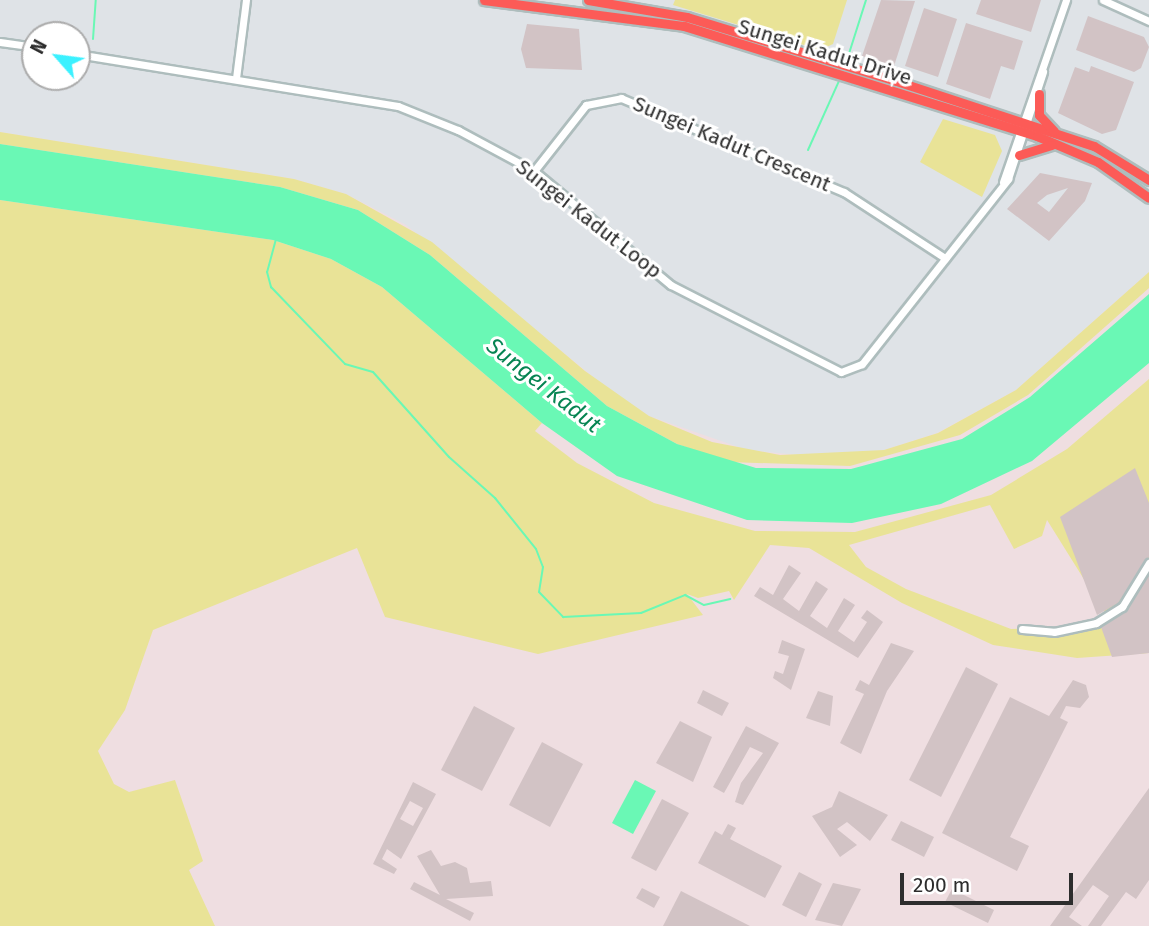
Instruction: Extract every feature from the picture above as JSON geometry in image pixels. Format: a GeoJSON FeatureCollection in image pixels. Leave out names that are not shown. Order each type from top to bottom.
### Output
{"type":"FeatureCollection","features":[{"type":"Feature","properties":{"kind":"main road","name":"Sungei Kadut Drive"},"geometry":{"type":"LineString","coordinates":[[484,0],[684,26],[958,112],[1026,129]]}},
{"type":"Feature","properties":{"kind":"main road","name":"Sungei Kadut Drive"},"geometry":{"type":"LineString","coordinates":[[588,0],[687,17],[951,99],[1026,129]]}},
{"type":"Feature","properties":{"kind":"main road"},"geometry":{"type":"LineString","coordinates":[[1040,94],[1040,115],[1058,134]]}},
{"type":"Feature","properties":{"kind":"main road"},"geometry":{"type":"LineString","coordinates":[[951,99],[958,112]]}},
{"type":"Feature","properties":{"kind":"main road"},"geometry":{"type":"LineString","coordinates":[[1026,129],[1058,134],[1111,154],[1149,180]]}},
{"type":"Feature","properties":{"kind":"main road"},"geometry":{"type":"LineString","coordinates":[[1026,129],[1116,172],[1149,198]]}},
{"type":"Feature","properties":{"kind":"main road"},"geometry":{"type":"LineString","coordinates":[[1019,155],[1056,145]]}},
{"type":"Feature","properties":{"kind":"street"},"geometry":{"type":"LineString","coordinates":[[236,78],[246,0]]}},
{"type":"Feature","properties":{"kind":"street"},"geometry":{"type":"LineString","coordinates":[[1026,129],[1066,0]]}},
{"type":"Feature","properties":{"kind":"street"},"geometry":{"type":"LineString","coordinates":[[1103,0],[1149,21]]}},
{"type":"Feature","properties":{"kind":"street"},"geometry":{"type":"LineString","coordinates":[[0,42],[21,45]]}},
{"type":"Feature","properties":{"kind":"street","name":"Sungei Kadut Loop"},"geometry":{"type":"LineString","coordinates":[[91,56],[398,106],[481,139],[534,171],[671,285],[841,372],[862,365],[1003,183],[1019,155],[1026,129]]}},
{"type":"Feature","properties":{"kind":"street"},"geometry":{"type":"LineString","coordinates":[[1026,129],[1040,94],[1043,72]]}},
{"type":"Feature","properties":{"kind":"street","name":"Sungei Kadut Crescent"},"geometry":{"type":"LineString","coordinates":[[534,171],[586,105],[621,98],[856,198],[945,258]]}},
{"type":"Feature","properties":{"kind":"street","name":"Sungei Kadut Loop"},"geometry":{"type":"LineString","coordinates":[[1003,183],[1026,129]]}},
{"type":"Feature","properties":{"kind":"street"},"geometry":{"type":"LineString","coordinates":[[1022,629],[1070,631],[1116,613],[1149,563]]}},
{"type":"Feature","properties":{"kind":"shaded area"},"geometry":{"type":"Polygon","coordinates":[[[0,0],[1149,0],[1149,272],[1016,390],[937,433],[884,450],[818,457],[747,450],[649,416],[613,393],[406,225],[346,194],[294,179],[0,132],[0,0]]]}},
{"type":"Feature","properties":{"kind":"shaded area"},"geometry":{"type":"Polygon","coordinates":[[[675,0],[847,0],[833,44],[820,50],[673,5],[675,0]]]}},
{"type":"Feature","properties":{"kind":"shaded area"},"geometry":{"type":"Polygon","coordinates":[[[943,119],[995,135],[1002,151],[982,197],[920,162],[943,119]]]}},
{"type":"Feature","properties":{"kind":"shaded area"},"geometry":{"type":"Polygon","coordinates":[[[0,132],[294,179],[346,194],[432,242],[585,371],[649,416],[712,442],[780,455],[884,450],[938,433],[1016,390],[1149,272],[1149,288],[1028,395],[960,435],[850,466],[729,462],[677,444],[607,406],[430,255],[358,210],[280,187],[0,144],[0,132]]]}},
{"type":"Feature","properties":{"kind":"shaded area"},"geometry":{"type":"Polygon","coordinates":[[[0,200],[273,240],[331,259],[382,287],[542,423],[535,431],[577,463],[654,503],[755,531],[855,532],[991,495],[1067,449],[1149,379],[1149,653],[1077,658],[993,645],[902,603],[809,548],[770,545],[734,600],[729,591],[698,598],[687,594],[703,615],[538,654],[385,617],[357,548],[153,630],[125,710],[98,751],[114,784],[129,792],[175,780],[203,861],[189,870],[215,926],[0,926],[0,200]],[[990,505],[849,545],[866,567],[906,589],[1011,629],[1080,626],[1105,613],[1047,520],[1042,536],[1014,549],[990,505]]]}},
{"type":"Feature","properties":{"kind":"water","name":"Sungei Kadut"},"geometry":{"type":"Polygon","coordinates":[[[0,144],[280,187],[358,210],[430,255],[607,406],[677,444],[756,468],[851,469],[962,439],[1030,397],[1149,294],[1149,363],[1032,461],[941,504],[852,523],[747,520],[617,476],[542,423],[382,287],[331,259],[273,240],[0,200],[0,144]]]}},
{"type":"Feature","properties":{"kind":"water"},"geometry":{"type":"Polygon","coordinates":[[[635,780],[656,791],[633,834],[612,823],[635,780]]]}},
{"type":"Feature","properties":{"kind":"building"},"geometry":{"type":"Polygon","coordinates":[[[881,0],[915,1],[894,66],[862,56],[881,0]]]}},
{"type":"Feature","properties":{"kind":"building"},"geometry":{"type":"Polygon","coordinates":[[[981,0],[1041,0],[1031,32],[976,14],[981,0]]]}},
{"type":"Feature","properties":{"kind":"building"},"geometry":{"type":"Polygon","coordinates":[[[924,8],[957,19],[938,77],[905,66],[924,8]]]}},
{"type":"Feature","properties":{"kind":"building"},"geometry":{"type":"Polygon","coordinates":[[[1088,16],[1144,37],[1149,47],[1141,68],[1134,72],[1076,50],[1088,16]]]}},
{"type":"Feature","properties":{"kind":"building"},"geometry":{"type":"Polygon","coordinates":[[[966,23],[1023,41],[1014,70],[1001,66],[990,99],[946,84],[966,23]]]}},
{"type":"Feature","properties":{"kind":"building"},"geometry":{"type":"Polygon","coordinates":[[[527,24],[579,29],[582,70],[526,68],[521,49],[527,24]]]}},
{"type":"Feature","properties":{"kind":"building"},"geometry":{"type":"Polygon","coordinates":[[[1091,66],[1134,82],[1116,130],[1102,134],[1058,113],[1075,67],[1089,72],[1091,66]]]}},
{"type":"Feature","properties":{"kind":"building"},"geometry":{"type":"Polygon","coordinates":[[[1040,173],[1092,183],[1085,201],[1049,241],[1007,209],[1040,173]],[[1068,188],[1047,195],[1037,203],[1049,212],[1068,188]]]}},
{"type":"Feature","properties":{"kind":"building"},"geometry":{"type":"Polygon","coordinates":[[[1135,468],[1149,503],[1149,557],[1118,603],[1097,615],[1060,517],[1135,468]]]}},
{"type":"Feature","properties":{"kind":"building"},"geometry":{"type":"Polygon","coordinates":[[[789,565],[801,573],[783,599],[799,611],[816,581],[828,589],[810,616],[827,628],[844,598],[855,605],[838,631],[854,642],[867,622],[861,618],[867,610],[883,622],[858,658],[754,596],[760,587],[773,595],[789,565]]]}},
{"type":"Feature","properties":{"kind":"building"},"geometry":{"type":"Polygon","coordinates":[[[1149,575],[1149,653],[1112,657],[1101,627],[1127,611],[1149,575]]]}},
{"type":"Feature","properties":{"kind":"building"},"geometry":{"type":"Polygon","coordinates":[[[782,640],[805,649],[791,690],[773,678],[775,671],[783,674],[789,656],[778,653],[782,640]]]}},
{"type":"Feature","properties":{"kind":"building"},"geometry":{"type":"Polygon","coordinates":[[[891,643],[914,651],[887,691],[861,754],[840,743],[864,694],[855,690],[860,680],[869,685],[891,643]]]}},
{"type":"Feature","properties":{"kind":"building"},"geometry":{"type":"Polygon","coordinates":[[[966,667],[998,684],[941,797],[909,780],[966,667]]]}},
{"type":"Feature","properties":{"kind":"building"},"geometry":{"type":"Polygon","coordinates":[[[1073,680],[1086,685],[1089,697],[1080,708],[1066,706],[1060,718],[1068,722],[1010,837],[1029,846],[1017,871],[942,833],[1010,697],[1049,716],[1073,680]]]}},
{"type":"Feature","properties":{"kind":"building"},"geometry":{"type":"Polygon","coordinates":[[[703,690],[729,703],[722,716],[697,703],[703,690]]]}},
{"type":"Feature","properties":{"kind":"building"},"geometry":{"type":"Polygon","coordinates":[[[818,691],[833,696],[830,726],[806,718],[818,691]]]}},
{"type":"Feature","properties":{"kind":"building"},"geometry":{"type":"Polygon","coordinates":[[[474,706],[515,728],[482,791],[441,770],[474,706]]]}},
{"type":"Feature","properties":{"kind":"building"},"geometry":{"type":"Polygon","coordinates":[[[680,721],[712,737],[693,782],[656,763],[680,721]]]}},
{"type":"Feature","properties":{"kind":"building"},"geometry":{"type":"Polygon","coordinates":[[[746,726],[779,743],[743,805],[735,802],[741,783],[763,753],[750,747],[724,793],[713,787],[746,726]]]}},
{"type":"Feature","properties":{"kind":"building"},"geometry":{"type":"Polygon","coordinates":[[[542,742],[583,764],[550,827],[509,805],[542,742]]]}},
{"type":"Feature","properties":{"kind":"building"},"geometry":{"type":"Polygon","coordinates":[[[413,782],[436,794],[401,859],[387,849],[382,859],[397,869],[394,874],[373,864],[413,782]],[[410,801],[400,819],[413,826],[423,808],[410,801]]]}},
{"type":"Feature","properties":{"kind":"building"},"geometry":{"type":"Polygon","coordinates":[[[1149,788],[1149,880],[1136,899],[1126,892],[1101,926],[1088,926],[1109,896],[1093,885],[1069,917],[1082,926],[1050,926],[1149,788]]]}},
{"type":"Feature","properties":{"kind":"building"},"geometry":{"type":"Polygon","coordinates":[[[839,791],[888,815],[870,841],[847,822],[837,829],[857,845],[840,857],[812,816],[832,807],[839,791]]]}},
{"type":"Feature","properties":{"kind":"building"},"geometry":{"type":"Polygon","coordinates":[[[662,799],[689,813],[656,871],[631,858],[662,799]]]}},
{"type":"Feature","properties":{"kind":"building"},"geometry":{"type":"Polygon","coordinates":[[[901,821],[934,837],[924,857],[891,840],[901,821]]]}},
{"type":"Feature","properties":{"kind":"building"},"geometry":{"type":"Polygon","coordinates":[[[728,824],[736,828],[730,839],[782,866],[765,898],[698,863],[715,831],[722,835],[728,824]]]}},
{"type":"Feature","properties":{"kind":"building"},"geometry":{"type":"Polygon","coordinates":[[[431,850],[441,866],[455,862],[467,868],[470,883],[491,881],[493,896],[446,899],[474,913],[470,921],[410,889],[414,882],[440,895],[417,856],[431,850]]]}},
{"type":"Feature","properties":{"kind":"building"},"geometry":{"type":"Polygon","coordinates":[[[799,872],[822,884],[806,917],[782,905],[799,872]]]}},
{"type":"Feature","properties":{"kind":"building"},"geometry":{"type":"Polygon","coordinates":[[[833,883],[861,889],[842,926],[815,920],[833,883]]]}},
{"type":"Feature","properties":{"kind":"building"},"geometry":{"type":"Polygon","coordinates":[[[642,888],[660,897],[654,908],[636,898],[642,888]]]}},
{"type":"Feature","properties":{"kind":"building"},"geometry":{"type":"Polygon","coordinates":[[[952,889],[994,910],[988,923],[945,902],[952,889]]]}},
{"type":"Feature","properties":{"kind":"building"},"geometry":{"type":"Polygon","coordinates":[[[681,891],[750,926],[663,926],[681,891]]]}},
{"type":"Feature","properties":{"kind":"waterway"},"geometry":{"type":"LineString","coordinates":[[93,39],[96,0]]}},
{"type":"Feature","properties":{"kind":"waterway"},"geometry":{"type":"LineString","coordinates":[[846,63],[866,0]]}},
{"type":"Feature","properties":{"kind":"waterway"},"geometry":{"type":"LineString","coordinates":[[808,150],[839,81]]}},
{"type":"Feature","properties":{"kind":"waterway"},"geometry":{"type":"LineString","coordinates":[[276,239],[267,272],[271,287],[345,364],[373,372],[449,457],[495,498],[536,549],[543,567],[539,592],[563,617],[641,613],[685,595],[704,605],[730,599]]}}]}
